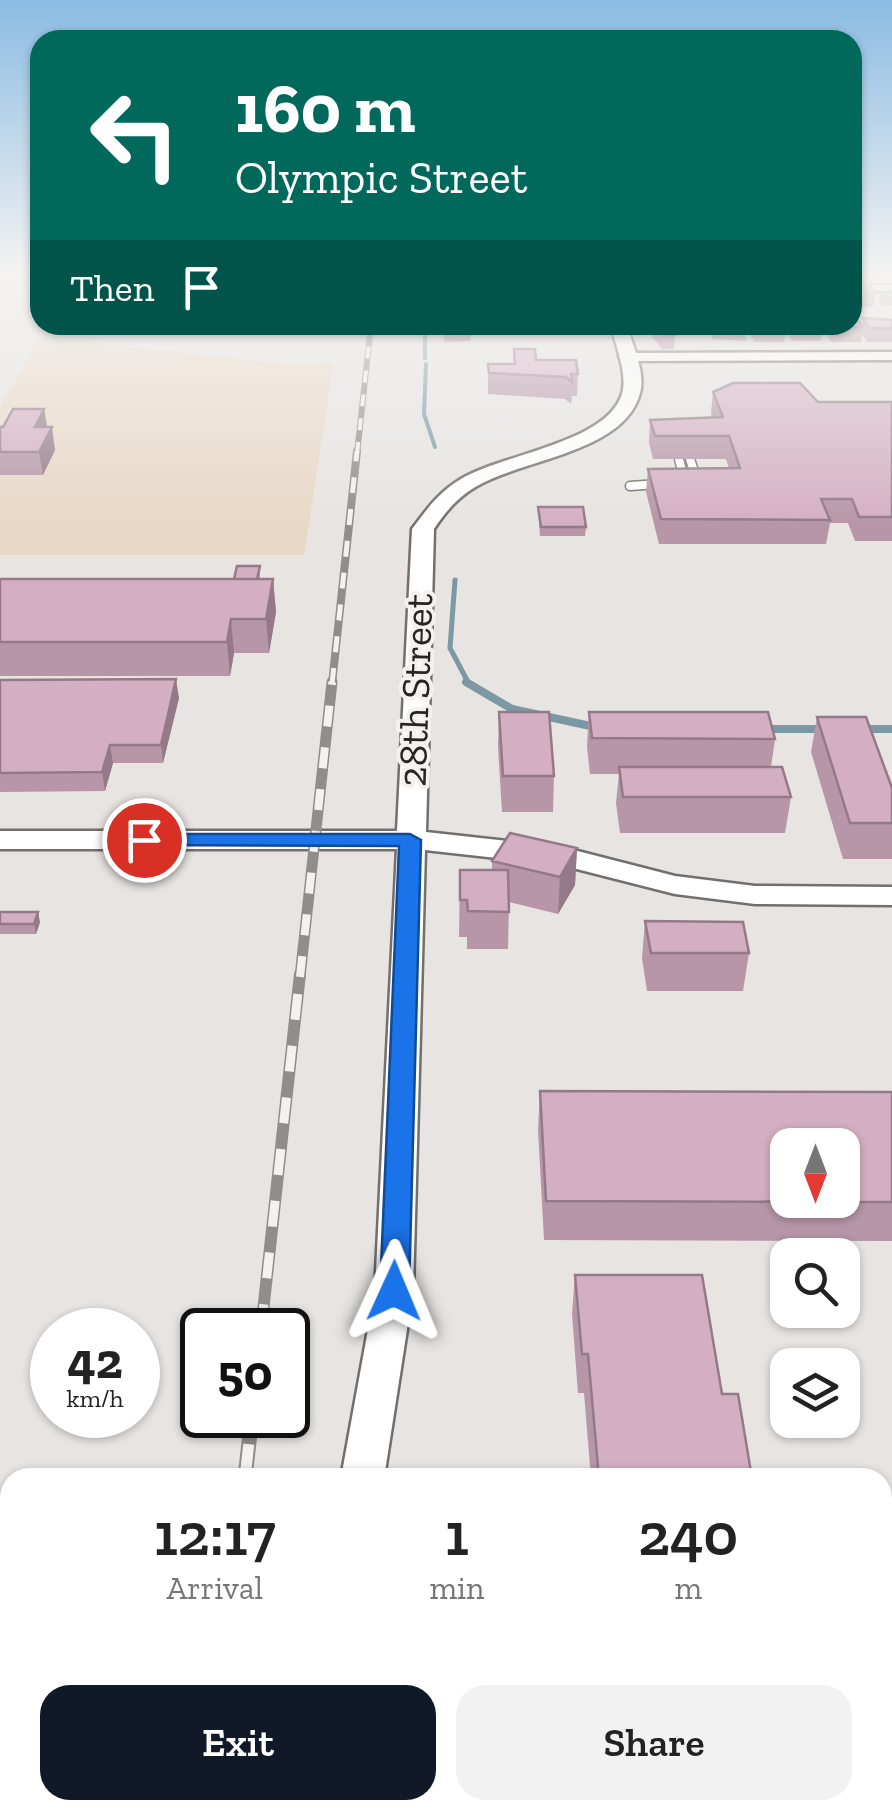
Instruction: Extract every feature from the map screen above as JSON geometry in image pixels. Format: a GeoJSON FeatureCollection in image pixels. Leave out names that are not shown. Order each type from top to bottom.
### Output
{"type":"FeatureCollection","features":[{"type":"Feature","properties":{"kind":"main road","name":"28th Street"},"geometry":{"type":"LineString","coordinates":[[364,1468],[394,1291],[420,550],[430,512],[457,486],[480,474],[582,440],[620,416],[632,390],[626,357]]}},
{"type":"Feature","properties":{"kind":"main road"},"geometry":{"type":"LineString","coordinates":[[0,840],[410,840],[562,856],[675,885],[755,895],[892,896]]}},
{"type":"Feature","properties":{"kind":"street"},"geometry":{"type":"LineString","coordinates":[[626,357],[892,356]]}},
{"type":"Feature","properties":{"kind":"lane"},"geometry":{"type":"LineString","coordinates":[[679,460],[682,470],[676,476],[629,483],[686,480],[694,471],[690,460]]}},
{"type":"Feature","properties":{"kind":"shaded area"},"geometry":{"type":"Polygon","coordinates":[[[29,356],[216,356],[292,364],[334,362],[304,555],[0,555],[0,408],[29,356]]]}},
{"type":"Feature","properties":{"kind":"building"},"geometry":{"type":"Polygon","coordinates":[[[514,356],[576,360],[578,374],[571,374],[572,382],[566,377],[489,373],[488,364],[515,364],[514,356]]]}},
{"type":"Feature","properties":{"kind":"building"},"geometry":{"type":"Polygon","coordinates":[[[733,383],[800,383],[818,402],[892,402],[892,517],[859,517],[852,499],[821,499],[830,520],[661,519],[648,469],[740,468],[729,436],[655,436],[650,420],[723,417],[713,392],[733,383]]]}},
{"type":"Feature","properties":{"kind":"building"},"geometry":{"type":"Polygon","coordinates":[[[13,409],[44,409],[35,427],[52,427],[39,452],[0,452],[0,427],[13,409]]]}},
{"type":"Feature","properties":{"kind":"building"},"geometry":{"type":"Polygon","coordinates":[[[538,507],[583,507],[586,527],[541,527],[538,507]]]}},
{"type":"Feature","properties":{"kind":"building"},"geometry":{"type":"Polygon","coordinates":[[[237,566],[260,566],[257,579],[234,579],[237,566]]]}},
{"type":"Feature","properties":{"kind":"building"},"geometry":{"type":"Polygon","coordinates":[[[0,579],[273,579],[266,619],[231,619],[227,642],[0,642],[0,579]]]}},
{"type":"Feature","properties":{"kind":"building"},"geometry":{"type":"Polygon","coordinates":[[[176,679],[161,745],[110,745],[102,772],[0,773],[0,680],[176,679]]]}},
{"type":"Feature","properties":{"kind":"building"},"geometry":{"type":"Polygon","coordinates":[[[499,712],[549,712],[554,776],[503,776],[499,712]]]}},
{"type":"Feature","properties":{"kind":"building"},"geometry":{"type":"Polygon","coordinates":[[[589,712],[768,712],[775,739],[592,738],[589,712]]]}},
{"type":"Feature","properties":{"kind":"building"},"geometry":{"type":"Polygon","coordinates":[[[817,717],[866,717],[892,788],[892,823],[850,823],[817,717]]]}},
{"type":"Feature","properties":{"kind":"building"},"geometry":{"type":"Polygon","coordinates":[[[619,767],[782,767],[791,797],[623,797],[619,767]]]}},
{"type":"Feature","properties":{"kind":"building"},"geometry":{"type":"Polygon","coordinates":[[[510,833],[577,848],[560,877],[492,861],[510,833]]]}},
{"type":"Feature","properties":{"kind":"building"},"geometry":{"type":"Polygon","coordinates":[[[460,870],[508,870],[509,912],[468,911],[467,900],[460,900],[460,870]]]}},
{"type":"Feature","properties":{"kind":"building"},"geometry":{"type":"Polygon","coordinates":[[[0,912],[38,912],[34,924],[0,924],[0,912]]]}},
{"type":"Feature","properties":{"kind":"building"},"geometry":{"type":"Polygon","coordinates":[[[645,921],[743,922],[749,953],[651,953],[645,921]]]}},
{"type":"Feature","properties":{"kind":"building"},"geometry":{"type":"Polygon","coordinates":[[[540,1091],[892,1092],[892,1202],[860,1202],[860,1128],[770,1128],[770,1202],[546,1201],[540,1091]]]}},
{"type":"Feature","properties":{"kind":"building"},"geometry":{"type":"Polygon","coordinates":[[[575,1275],[702,1275],[722,1394],[738,1394],[750,1468],[598,1468],[588,1354],[582,1354],[575,1275]]]}},
{"type":"Feature","properties":{"kind":"waterway"},"geometry":{"type":"LineString","coordinates":[[426,364],[424,414],[435,447]]}},
{"type":"Feature","properties":{"kind":"waterway"},"geometry":{"type":"LineString","coordinates":[[455,580],[450,648],[469,684]]}},
{"type":"Feature","properties":{"kind":"waterway"},"geometry":{"type":"LineString","coordinates":[[469,684],[512,709],[595,727]]}},
{"type":"Feature","properties":{"kind":"waterway"},"geometry":{"type":"LineString","coordinates":[[764,729],[825,729]]}},
{"type":"Feature","properties":{"kind":"waterway"},"geometry":{"type":"LineString","coordinates":[[864,729],[892,729]]}},
{"type":"Feature","properties":{"kind":"railway"},"geometry":{"type":"LineString","coordinates":[[357,454],[368,356]]}},
{"type":"Feature","properties":{"kind":"railway"},"geometry":{"type":"LineString","coordinates":[[332,684],[357,451]]}},
{"type":"Feature","properties":{"kind":"railway"},"geometry":{"type":"LineString","coordinates":[[300,977],[332,682]]}},
{"type":"Feature","properties":{"kind":"railway"},"geometry":{"type":"LineString","coordinates":[[263,1308],[300,974]]}},
{"type":"Feature","properties":{"kind":"railway"},"geometry":{"type":"LineString","coordinates":[[246,1468],[249,1438]]}},
{"type":"Feature","properties":{"kind":"route"},"geometry":{"type":"LineString","coordinates":[[144,840],[410,840],[394,1291]]}}]}
